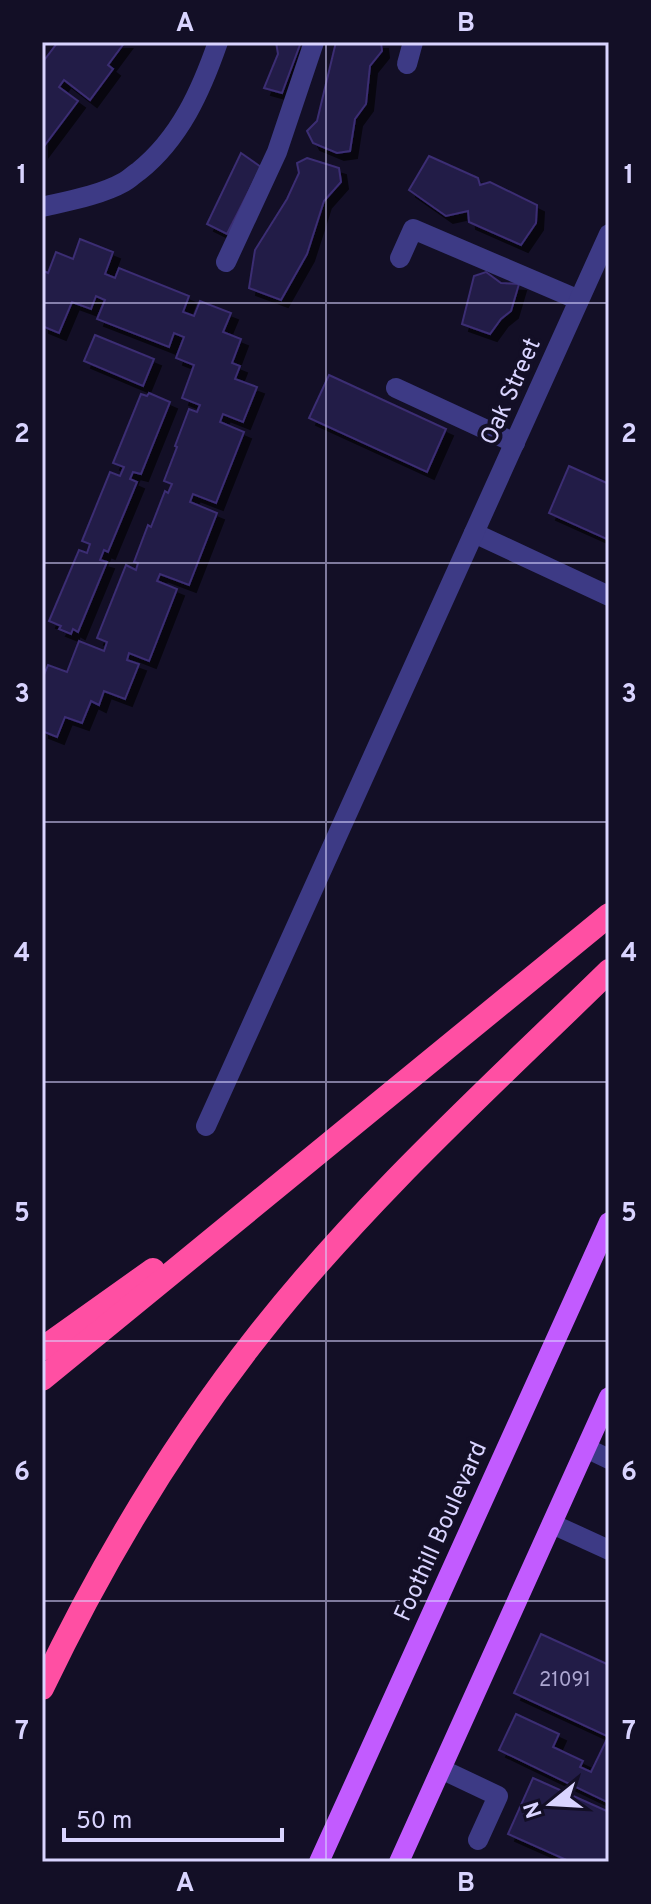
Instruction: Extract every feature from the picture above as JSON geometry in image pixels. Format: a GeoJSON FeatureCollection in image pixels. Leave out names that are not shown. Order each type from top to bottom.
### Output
{"type":"FeatureCollection","features":[{"type":"Feature","properties":{"kind":"highway"},"geometry":{"type":"LineString","coordinates":[[42,1379],[609,915]]}},
{"type":"Feature","properties":{"kind":"highway"},"geometry":{"type":"LineString","coordinates":[[42,1688],[79,1613],[144,1499],[200,1414],[261,1332],[394,1182],[609,971]]}},
{"type":"Feature","properties":{"kind":"highway"},"geometry":{"type":"LineString","coordinates":[[42,1349],[236,1210],[417,1072]]}},
{"type":"Feature","properties":{"kind":"main road","name":"Foothill Boulevard"},"geometry":{"type":"LineString","coordinates":[[319,1862],[609,1222]]}},
{"type":"Feature","properties":{"kind":"main road"},"geometry":{"type":"LineString","coordinates":[[399,1862],[609,1397]]}},
{"type":"Feature","properties":{"kind":"street"},"geometry":{"type":"LineString","coordinates":[[42,207],[125,182],[153,160],[172,138],[195,102],[218,42]]}},
{"type":"Feature","properties":{"kind":"street"},"geometry":{"type":"LineString","coordinates":[[226,262],[277,152],[314,42]]}},
{"type":"Feature","properties":{"kind":"street"},"geometry":{"type":"LineString","coordinates":[[407,64],[413,42]]}},
{"type":"Feature","properties":{"kind":"street"},"geometry":{"type":"LineString","coordinates":[[400,258],[413,229],[579,300]]}},
{"type":"Feature","properties":{"kind":"street","name":"Oak Street"},"geometry":{"type":"LineString","coordinates":[[206,1126],[609,234]]}},
{"type":"Feature","properties":{"kind":"street"},"geometry":{"type":"LineString","coordinates":[[396,388],[515,443]]}},
{"type":"Feature","properties":{"kind":"street"},"geometry":{"type":"LineString","coordinates":[[474,533],[609,596]]}},
{"type":"Feature","properties":{"kind":"street"},"geometry":{"type":"LineString","coordinates":[[586,1448],[609,1459]]}},
{"type":"Feature","properties":{"kind":"street"},"geometry":{"type":"LineString","coordinates":[[552,1524],[609,1550]]}},
{"type":"Feature","properties":{"kind":"street"},"geometry":{"type":"LineString","coordinates":[[441,1769],[498,1796],[478,1840]]}},
{"type":"Feature","properties":{"kind":"building"},"geometry":{"type":"Polygon","coordinates":[[[58,42],[125,42],[108,65],[113,69],[90,100],[64,80],[59,87],[78,101],[42,149],[42,63],[58,42]]]}},
{"type":"Feature","properties":{"kind":"building"},"geometry":{"type":"Polygon","coordinates":[[[276,42],[301,42],[282,93],[264,88],[278,54],[276,42]]]}},
{"type":"Feature","properties":{"kind":"building"},"geometry":{"type":"Polygon","coordinates":[[[336,42],[381,42],[382,51],[370,66],[366,104],[355,119],[350,151],[337,153],[313,143],[307,131],[317,121],[336,42]]]}},
{"type":"Feature","properties":{"kind":"building"},"geometry":{"type":"Polygon","coordinates":[[[241,153],[261,167],[227,234],[207,224],[241,153]]]}},
{"type":"Feature","properties":{"kind":"building"},"geometry":{"type":"Polygon","coordinates":[[[429,156],[478,178],[480,185],[490,182],[537,205],[536,223],[521,245],[469,222],[468,211],[446,216],[409,190],[429,156]]]}},
{"type":"Feature","properties":{"kind":"building"},"geometry":{"type":"Polygon","coordinates":[[[307,158],[339,168],[341,182],[324,201],[307,254],[281,300],[249,288],[255,250],[287,199],[299,173],[297,163],[307,158]]]}},
{"type":"Feature","properties":{"kind":"building"},"geometry":{"type":"Polygon","coordinates":[[[80,239],[113,252],[105,274],[115,278],[119,268],[189,296],[183,312],[194,316],[200,301],[231,313],[223,332],[241,339],[232,363],[240,366],[235,379],[257,387],[243,422],[223,414],[220,422],[244,432],[216,503],[193,494],[190,502],[217,513],[189,585],[160,574],[157,581],[177,589],[149,661],[129,653],[127,660],[139,664],[125,699],[104,691],[99,705],[91,701],[82,723],[65,717],[57,737],[42,731],[42,680],[48,665],[67,672],[79,641],[104,651],[107,642],[97,638],[126,565],[136,570],[138,563],[134,562],[148,525],[151,527],[165,491],[168,493],[172,484],[164,481],[189,409],[197,412],[200,405],[182,398],[194,365],[176,358],[184,337],[174,333],[169,347],[97,319],[105,300],[96,296],[91,309],[72,302],[59,333],[42,326],[42,270],[48,273],[56,252],[73,259],[80,239]]]}},
{"type":"Feature","properties":{"kind":"building"},"geometry":{"type":"Polygon","coordinates":[[[486,272],[501,283],[519,284],[511,311],[490,334],[462,324],[474,276],[486,272]]]}},
{"type":"Feature","properties":{"kind":"building"},"geometry":{"type":"Polygon","coordinates":[[[95,335],[154,359],[143,386],[84,361],[95,335]]]}},
{"type":"Feature","properties":{"kind":"building"},"geometry":{"type":"Polygon","coordinates":[[[329,375],[446,429],[427,472],[309,418],[329,375]]]}},
{"type":"Feature","properties":{"kind":"building"},"geometry":{"type":"Polygon","coordinates":[[[149,393],[170,402],[141,474],[133,472],[130,479],[137,482],[108,552],[104,550],[100,560],[107,562],[78,632],[73,629],[71,634],[49,621],[79,550],[87,553],[90,544],[82,541],[110,472],[120,476],[124,467],[113,463],[141,394],[147,396],[149,393]]]}},
{"type":"Feature","properties":{"kind":"building"},"geometry":{"type":"Polygon","coordinates":[[[569,466],[609,484],[609,540],[549,513],[569,466]]]}},
{"type":"Feature","properties":{"kind":"building"},"geometry":{"type":"Polygon","coordinates":[[[541,1634],[609,1665],[609,1737],[514,1693],[541,1634]]]}},
{"type":"Feature","properties":{"kind":"building"},"geometry":{"type":"Polygon","coordinates":[[[516,1714],[559,1734],[553,1747],[583,1761],[580,1767],[591,1772],[606,1741],[609,1742],[609,1803],[499,1750],[516,1714]]]}},
{"type":"Feature","properties":{"kind":"building"},"geometry":{"type":"Polygon","coordinates":[[[533,1778],[609,1812],[609,1862],[571,1862],[508,1834],[533,1778]]]}}]}
